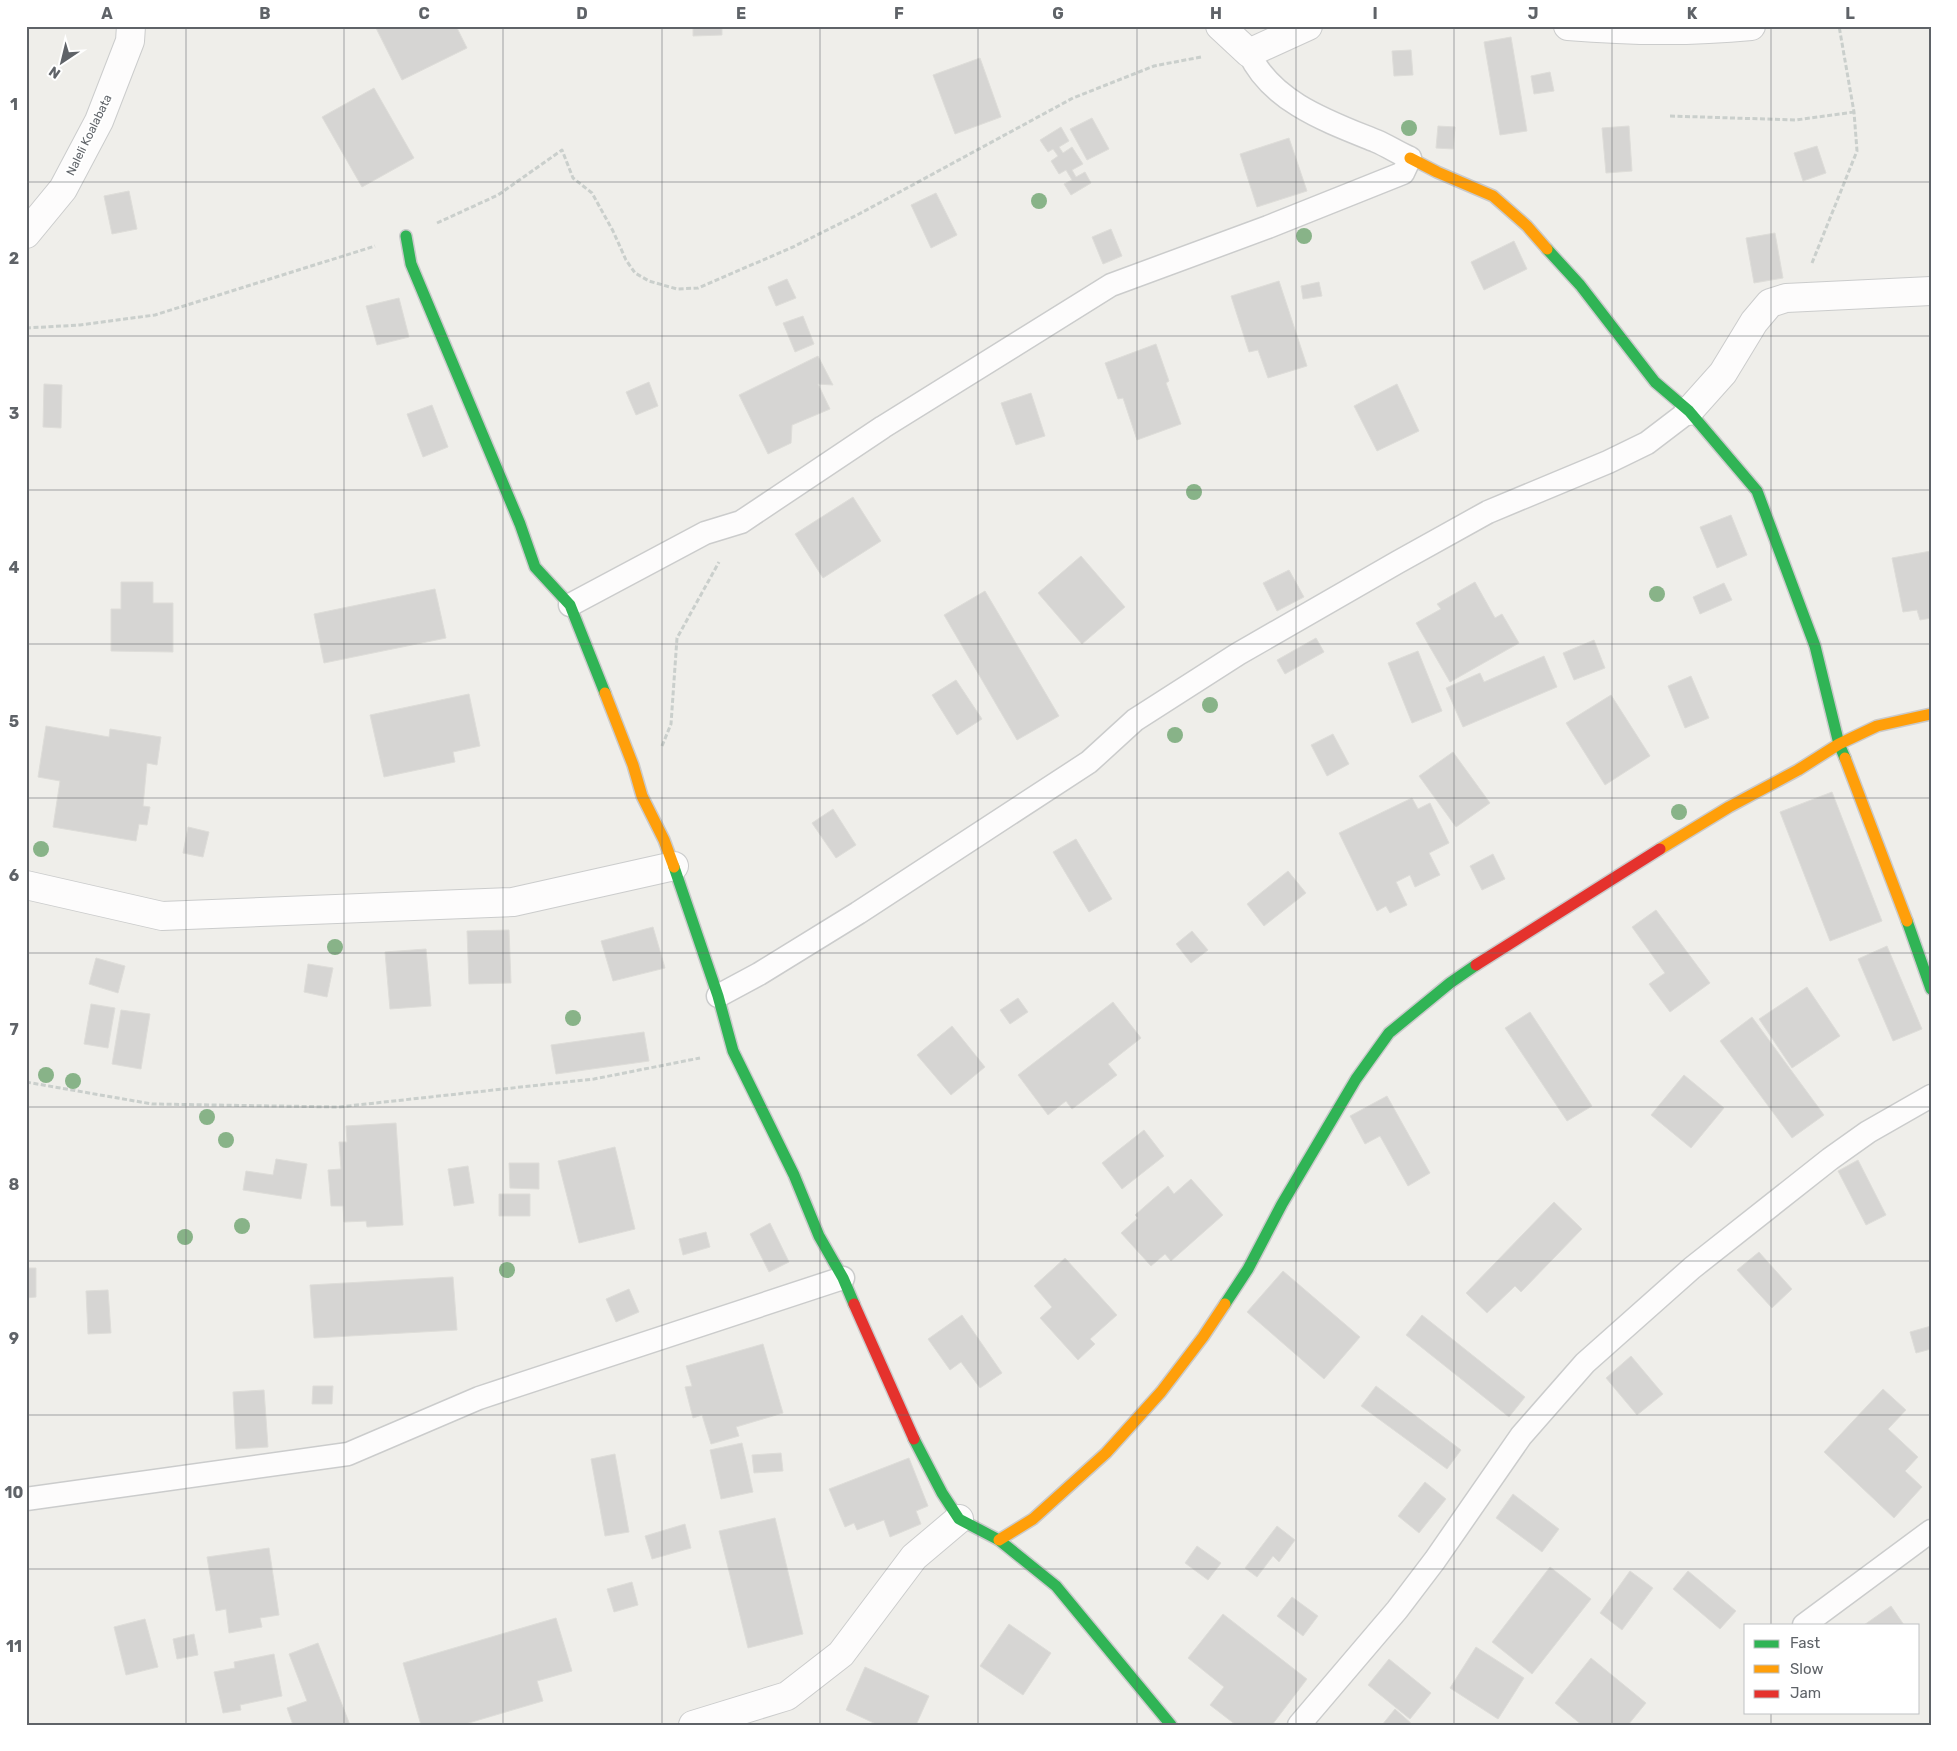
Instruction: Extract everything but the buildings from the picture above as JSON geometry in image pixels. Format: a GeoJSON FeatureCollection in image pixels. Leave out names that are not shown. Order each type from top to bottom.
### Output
{"type":"FeatureCollection","features":[{"type":"Feature","properties":{"kind":"street","name":"Naleli Koalabata"},"geometry":{"type":"LineString","coordinates":[[26,234],[63,189],[99,121],[130,41],[131,26]]}},
{"type":"Feature","properties":{"kind":"street"},"geometry":{"type":"LineString","coordinates":[[1220,26],[1249,54],[1308,26]]}},
{"type":"Feature","properties":{"kind":"street"},"geometry":{"type":"LineString","coordinates":[[1568,26],[1629,31],[1723,29],[1751,26]]}},
{"type":"Feature","properties":{"kind":"street"},"geometry":{"type":"LineString","coordinates":[[1410,158],[1493,196],[1527,226],[1580,285],[1655,382],[1689,411],[1757,491],[1815,646],[1839,744],[1887,866],[1931,989]]}},
{"type":"Feature","properties":{"kind":"street"},"geometry":{"type":"LineString","coordinates":[[406,236],[412,264],[520,524],[535,567],[570,605],[588,648],[633,765],[642,796],[664,840],[674,866],[718,996],[733,1051],[794,1175],[819,1236],[843,1278],[920,1452],[942,1493],[960,1519],[999,1540],[1056,1586],[1171,1725]]}},
{"type":"Feature","properties":{"kind":"street"},"geometry":{"type":"LineString","coordinates":[[1689,411],[1723,373],[1754,322],[1770,303],[1786,298],[1931,290]]}},
{"type":"Feature","properties":{"kind":"street"},"geometry":{"type":"LineString","coordinates":[[999,1540],[1033,1519],[1099,1459],[1161,1392],[1203,1337],[1248,1269],[1282,1204],[1356,1079],[1389,1033],[1450,983],[1501,948],[1729,807],[1798,770],[1839,744],[1878,726],[1931,714]]}},
{"type":"Feature","properties":{"kind":"street"},"geometry":{"type":"LineString","coordinates":[[26,885],[162,916],[171,916],[513,902],[674,866]]}},
{"type":"Feature","properties":{"kind":"street"},"geometry":{"type":"LineString","coordinates":[[693,1725],[787,1696],[841,1654],[914,1557],[960,1519]]}},
{"type":"Feature","properties":{"kind":"lane"},"geometry":{"type":"LineString","coordinates":[[570,605],[705,533],[742,522],[875,432],[1111,285],[1268,227],[1403,173],[1410,158],[1316,115],[1294,102],[1271,85],[1256,70],[1249,54]]}},
{"type":"Feature","properties":{"kind":"lane"},"geometry":{"type":"LineString","coordinates":[[718,996],[759,974],[858,913],[1089,762],[1135,720],[1238,654],[1488,512],[1647,444],[1689,411]]}},
{"type":"Feature","properties":{"kind":"lane"},"geometry":{"type":"LineString","coordinates":[[1299,1725],[1397,1610],[1521,1436],[1585,1363],[1692,1268],[1815,1171],[1868,1132],[1931,1096]]}},
{"type":"Feature","properties":{"kind":"lane"},"geometry":{"type":"LineString","coordinates":[[26,1499],[348,1454],[480,1398],[843,1278]]}},
{"type":"Feature","properties":{"kind":"lane"},"geometry":{"type":"LineString","coordinates":[[1805,1624],[1931,1531]]}},
{"type":"Feature","properties":{"kind":"path"},"geometry":{"type":"LineString","coordinates":[[1786,298],[1808,272],[1858,151],[1854,112],[1839,26]]}},
{"type":"Feature","properties":{"kind":"path"},"geometry":{"type":"LineString","coordinates":[[26,328],[80,325],[155,316],[406,236],[498,195],[562,150],[573,178],[592,193],[613,231],[626,260],[635,273],[649,281],[677,289],[698,288],[793,247],[859,214],[1073,98],[1154,66],[1207,56],[1249,54]]}},
{"type":"Feature","properties":{"kind":"path"},"geometry":{"type":"LineString","coordinates":[[1670,116],[1796,120],[1854,112]]}},
{"type":"Feature","properties":{"kind":"path"},"geometry":{"type":"LineString","coordinates":[[642,796],[671,724],[677,638],[742,522]]}},
{"type":"Feature","properties":{"kind":"path"},"geometry":{"type":"LineString","coordinates":[[26,1082],[152,1104],[339,1108],[594,1079],[733,1051]]}},
{"type":"Feature","properties":{"kind":"traffic: fast"},"geometry":{"type":"LineString","coordinates":[[406,236],[411,264],[520,524],[535,567],[570,605],[605,693]]}},
{"type":"Feature","properties":{"kind":"traffic: fast"},"geometry":{"type":"LineString","coordinates":[[1547,249],[1580,285],[1655,382],[1689,411],[1757,491],[1815,646],[1839,744],[1845,758]]}},
{"type":"Feature","properties":{"kind":"traffic: fast"},"geometry":{"type":"LineString","coordinates":[[674,867],[718,996],[733,1051],[794,1175],[819,1236],[843,1278],[854,1304]]}},
{"type":"Feature","properties":{"kind":"traffic: fast"},"geometry":{"type":"LineString","coordinates":[[1907,921],[1931,989]]}},
{"type":"Feature","properties":{"kind":"traffic: fast"},"geometry":{"type":"LineString","coordinates":[[1225,1304],[1248,1269],[1282,1204],[1356,1079],[1389,1033],[1450,983],[1476,965]]}},
{"type":"Feature","properties":{"kind":"traffic: fast"},"geometry":{"type":"LineString","coordinates":[[914,1439],[942,1493],[959,1519],[999,1540],[1056,1586],[1171,1725]]}},
{"type":"Feature","properties":{"kind":"traffic: slow"},"geometry":{"type":"LineString","coordinates":[[1410,158],[1493,196],[1527,226],[1547,249]]}},
{"type":"Feature","properties":{"kind":"traffic: slow"},"geometry":{"type":"LineString","coordinates":[[605,693],[633,765],[642,796],[664,840],[674,867]]}},
{"type":"Feature","properties":{"kind":"traffic: slow"},"geometry":{"type":"LineString","coordinates":[[1660,849],[1729,807],[1798,770],[1839,744],[1877,726],[1931,714]]}},
{"type":"Feature","properties":{"kind":"traffic: slow"},"geometry":{"type":"LineString","coordinates":[[1845,758],[1907,921]]}},
{"type":"Feature","properties":{"kind":"traffic: slow"},"geometry":{"type":"LineString","coordinates":[[999,1540],[1033,1519],[1106,1453],[1161,1392],[1203,1337],[1225,1304]]}},
{"type":"Feature","properties":{"kind":"traffic: jam"},"geometry":{"type":"LineString","coordinates":[[1476,965],[1660,849]]}},
{"type":"Feature","properties":{"kind":"traffic: jam"},"geometry":{"type":"LineString","coordinates":[[854,1304],[914,1439]]}}]}
